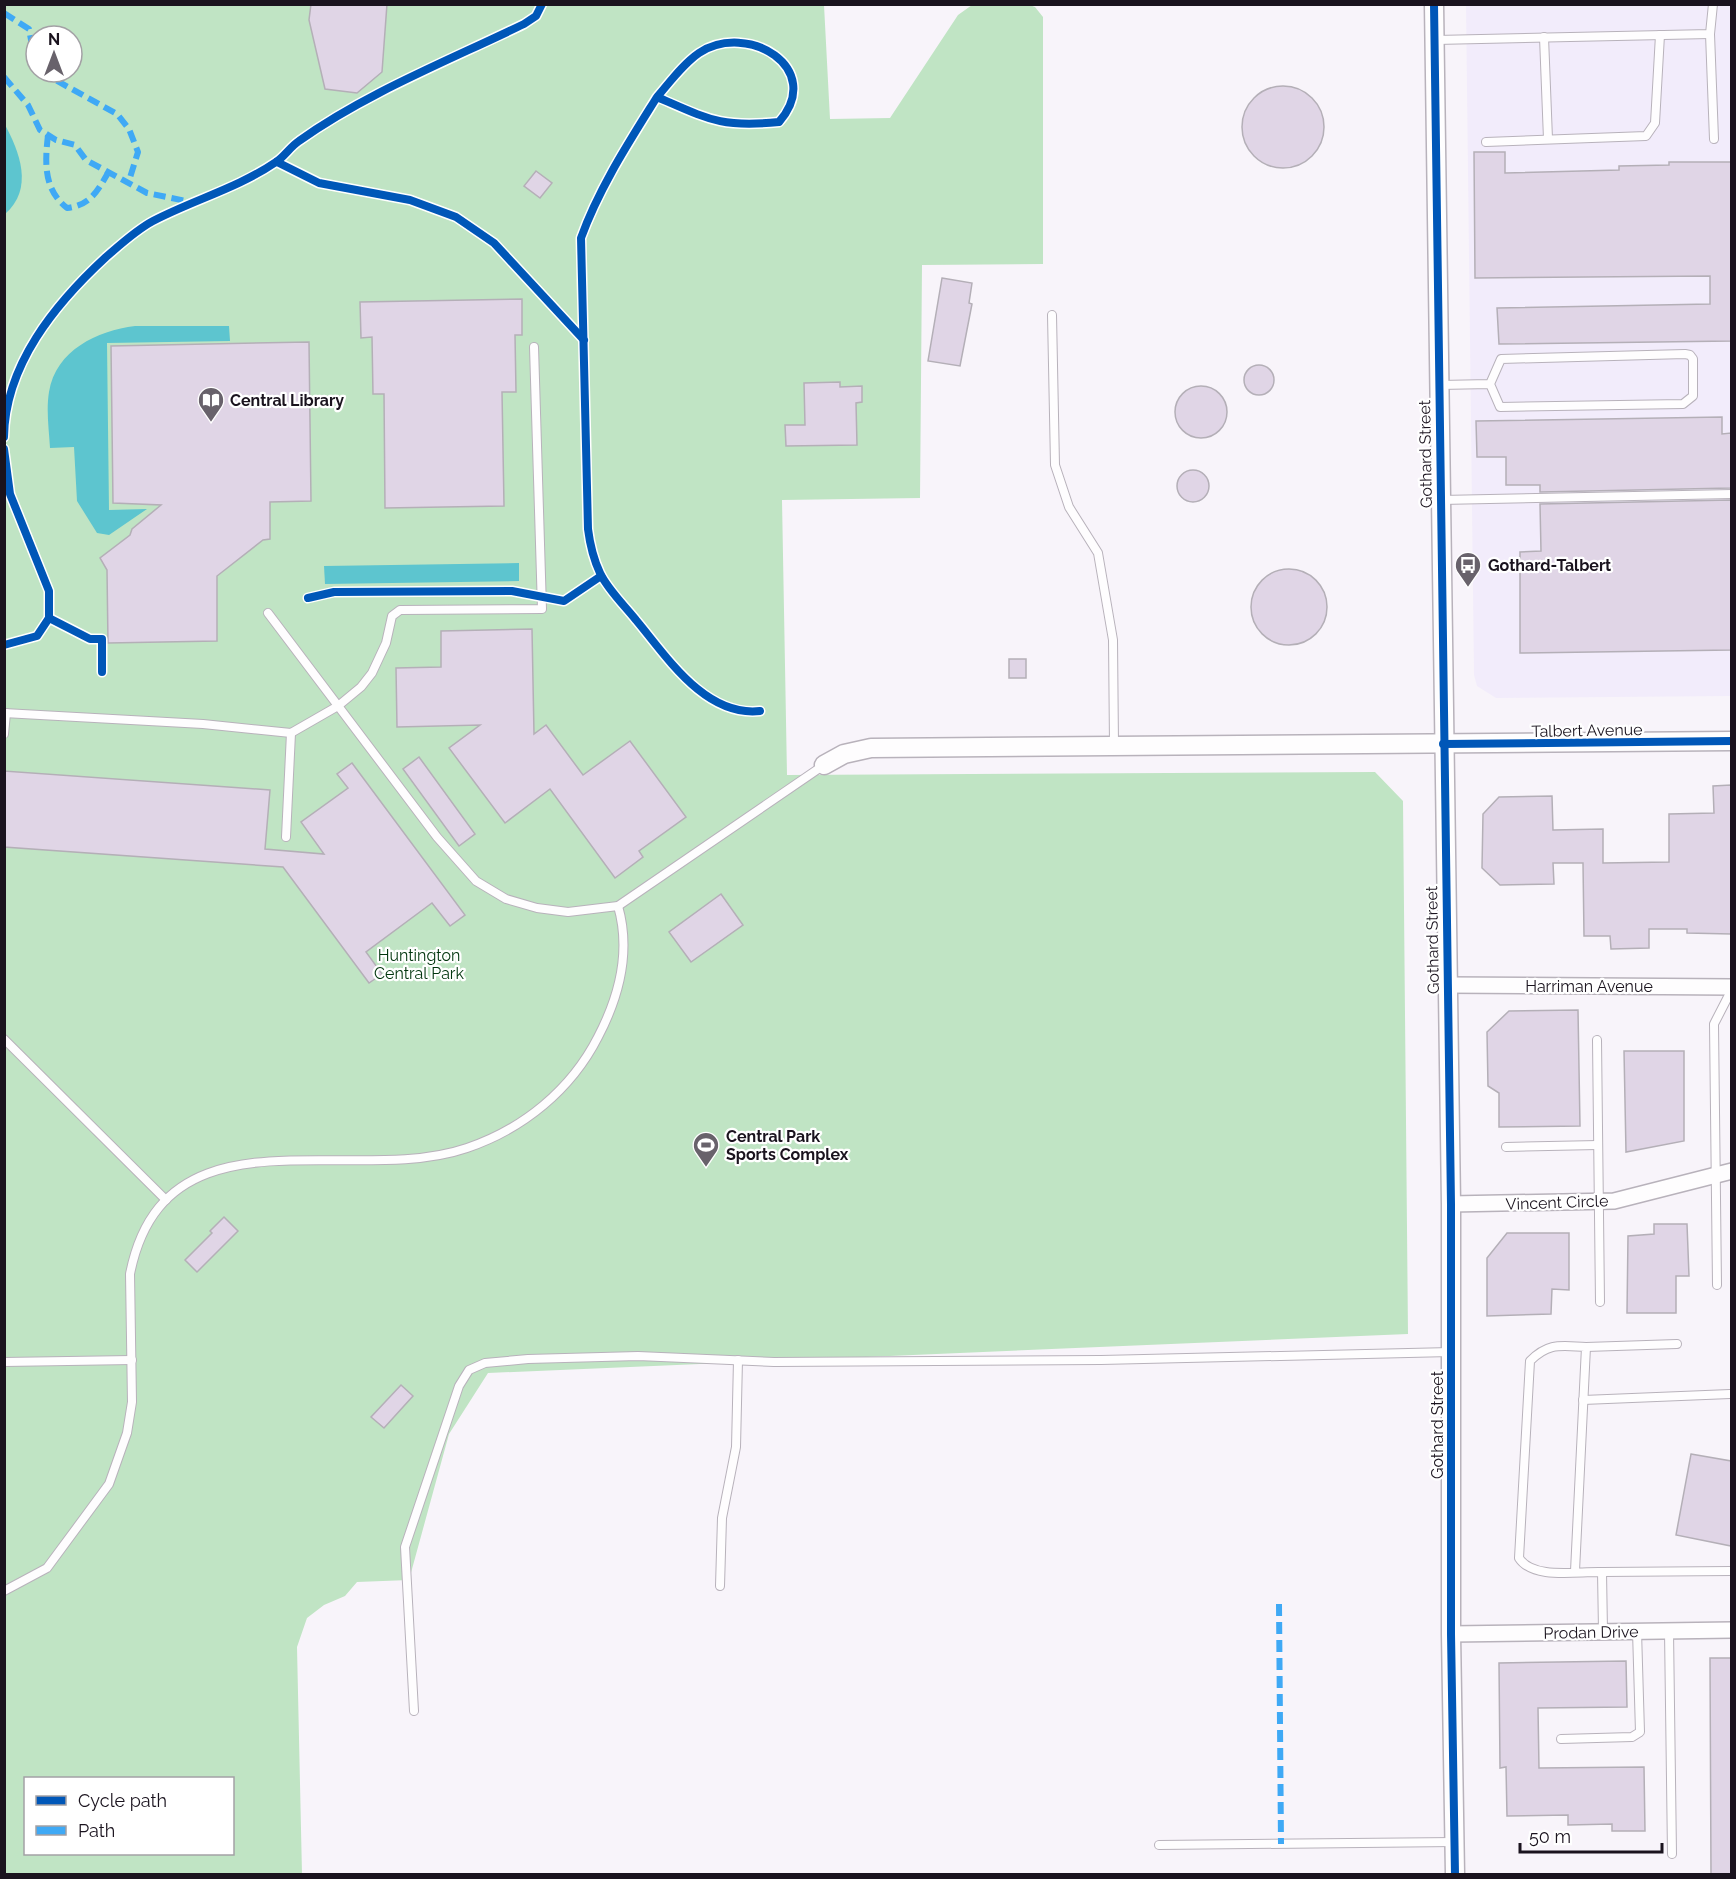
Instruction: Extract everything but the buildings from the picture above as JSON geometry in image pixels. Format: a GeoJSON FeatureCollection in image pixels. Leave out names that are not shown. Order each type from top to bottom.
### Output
{"type":"FeatureCollection","features":[{"type":"Feature","properties":{"kind":"street","name":"Gothard Street"},"geometry":{"type":"LineString","coordinates":[[1434,4],[1439,500],[1451,1204],[1451,1634],[1455,1875]]}},
{"type":"Feature","properties":{"kind":"street","name":"Talbert Avenue"},"geometry":{"type":"LineString","coordinates":[[824,765],[844,754],[871,748],[1731,741]]}},
{"type":"Feature","properties":{"kind":"street","name":"Harriman Avenue"},"geometry":{"type":"LineString","coordinates":[[1447,985],[1731,988]]}},
{"type":"Feature","properties":{"kind":"street","name":"Vincent Circle"},"geometry":{"type":"LineString","coordinates":[[1451,1204],[1614,1201],[1724,1173]]}},
{"type":"Feature","properties":{"kind":"street","name":"Prodan Drive"},"geometry":{"type":"LineString","coordinates":[[1451,1634],[1731,1630]]}},
{"type":"Feature","properties":{"kind":"lane"},"geometry":{"type":"LineString","coordinates":[[1713,4],[1710,34],[1714,139]]}},
{"type":"Feature","properties":{"kind":"lane"},"geometry":{"type":"LineString","coordinates":[[1434,40],[1710,34]]}},
{"type":"Feature","properties":{"kind":"lane"},"geometry":{"type":"LineString","coordinates":[[1486,142],[1646,136],[1655,123],[1660,35]]}},
{"type":"Feature","properties":{"kind":"lane"},"geometry":{"type":"LineString","coordinates":[[1544,37],[1548,139]]}},
{"type":"Feature","properties":{"kind":"lane"},"geometry":{"type":"LineString","coordinates":[[1052,315],[1055,465],[1069,507],[1098,553],[1113,640],[1114,746]]}},
{"type":"Feature","properties":{"kind":"lane"},"geometry":{"type":"LineString","coordinates":[[4,734],[5,713],[203,724],[291,733],[338,706],[357,691],[372,673],[386,643],[392,616],[400,610],[542,609],[534,347]]}},
{"type":"Feature","properties":{"kind":"lane"},"geometry":{"type":"LineString","coordinates":[[1685,354],[1690,355],[1693,359],[1693,396],[1683,404],[1500,408],[1490,384],[1501,359],[1685,354]]}},
{"type":"Feature","properties":{"kind":"lane"},"geometry":{"type":"LineString","coordinates":[[1438,385],[1490,384]]}},
{"type":"Feature","properties":{"kind":"lane"},"geometry":{"type":"LineString","coordinates":[[1439,500],[1731,494]]}},
{"type":"Feature","properties":{"kind":"lane"},"geometry":{"type":"LineString","coordinates":[[268,613],[436,837],[476,881],[506,899],[537,908],[567,912],[618,906],[824,765]]}},
{"type":"Feature","properties":{"kind":"lane"},"geometry":{"type":"LineString","coordinates":[[286,837],[291,733]]}},
{"type":"Feature","properties":{"kind":"lane"},"geometry":{"type":"LineString","coordinates":[[4,1591],[47,1568],[109,1484],[128,1433],[132,1402],[130,1274],[134,1254],[150,1219],[166,1200],[190,1182],[224,1166],[261,1160],[334,1162],[405,1159],[465,1149],[512,1129],[557,1095],[590,1053],[607,1020],[618,990],[625,955],[625,939],[618,906]]}},
{"type":"Feature","properties":{"kind":"lane"},"geometry":{"type":"LineString","coordinates":[[1716,1285],[1724,1173],[1714,1024],[1731,988]]}},
{"type":"Feature","properties":{"kind":"lane"},"geometry":{"type":"LineString","coordinates":[[4,1039],[166,1200]]}},
{"type":"Feature","properties":{"kind":"lane"},"geometry":{"type":"LineString","coordinates":[[1597,1040],[1600,1302]]}},
{"type":"Feature","properties":{"kind":"lane"},"geometry":{"type":"LineString","coordinates":[[1506,1147],[1598,1145]]}},
{"type":"Feature","properties":{"kind":"lane"},"geometry":{"type":"LineString","coordinates":[[1677,1344],[1551,1346],[1540,1351],[1530,1361],[1519,1558],[1524,1566],[1536,1571],[1731,1571]]}},
{"type":"Feature","properties":{"kind":"lane"},"geometry":{"type":"LineString","coordinates":[[1575,1571],[1586,1347]]}},
{"type":"Feature","properties":{"kind":"lane"},"geometry":{"type":"LineString","coordinates":[[414,1711],[405,1547],[459,1386],[469,1370],[486,1363],[528,1359],[638,1356],[738,1360],[1089,1360],[1450,1352]]}},
{"type":"Feature","properties":{"kind":"lane"},"geometry":{"type":"LineString","coordinates":[[4,1362],[132,1360]]}},
{"type":"Feature","properties":{"kind":"lane"},"geometry":{"type":"LineString","coordinates":[[720,1586],[722,1518],[736,1447],[738,1360]]}},
{"type":"Feature","properties":{"kind":"lane"},"geometry":{"type":"LineString","coordinates":[[1583,1400],[1730,1394]]}},
{"type":"Feature","properties":{"kind":"lane"},"geometry":{"type":"LineString","coordinates":[[1602,1572],[1603,1631]]}},
{"type":"Feature","properties":{"kind":"lane"},"geometry":{"type":"LineString","coordinates":[[1669,1630],[1672,1854]]}},
{"type":"Feature","properties":{"kind":"lane"},"geometry":{"type":"LineString","coordinates":[[1562,1739],[1632,1737],[1640,1732],[1637,1631]]}},
{"type":"Feature","properties":{"kind":"lane"},"geometry":{"type":"LineString","coordinates":[[1159,1845],[1455,1842]]}},
{"type":"Feature","properties":{"kind":"shaded area"},"geometry":{"type":"Polygon","coordinates":[[[1466,5],[1731,5],[1731,696],[1496,698],[1477,686],[1474,675],[1466,5]]]}},
{"type":"Feature","properties":{"kind":"green space","name":"Huntington Central Park"},"geometry":{"type":"Polygon","coordinates":[[[1027,4],[1035,7],[1043,17],[1043,264],[922,265],[920,498],[782,500],[787,775],[1375,772],[1403,801],[1408,1334],[488,1373],[449,1434],[409,1580],[357,1582],[345,1596],[324,1605],[307,1618],[297,1647],[302,1874],[5,1874],[5,5],[824,5],[830,119],[890,118],[958,15],[972,5],[1027,4]]]}},
{"type":"Feature","properties":{"kind":"water"},"geometry":{"type":"Polygon","coordinates":[[[4,123],[19,158],[22,182],[14,204],[5,214],[4,123]]]}},
{"type":"Feature","properties":{"kind":"water"},"geometry":{"type":"Polygon","coordinates":[[[135,326],[229,326],[230,341],[107,343],[109,510],[147,509],[109,535],[97,533],[77,501],[74,447],[50,448],[48,399],[53,377],[69,354],[93,338],[135,326]]]}},
{"type":"Feature","properties":{"kind":"water"},"geometry":{"type":"Polygon","coordinates":[[[519,563],[519,581],[325,584],[324,566],[519,563]]]}},
{"type":"Feature","properties":{"kind":"marked path"},"geometry":{"type":"LineString","coordinates":[[4,13],[24,26]]}},
{"type":"Feature","properties":{"kind":"marked path"},"geometry":{"type":"LineString","coordinates":[[4,77],[28,105],[40,130],[56,140],[75,145],[86,160],[147,193],[191,202]]}},
{"type":"Feature","properties":{"kind":"marked path"},"geometry":{"type":"LineString","coordinates":[[63,84],[117,114],[129,129],[138,152],[128,184]]}},
{"type":"Feature","properties":{"kind":"marked path"},"geometry":{"type":"LineString","coordinates":[[48,135],[47,174],[53,192],[67,208],[87,201],[96,192],[108,173]]}},
{"type":"Feature","properties":{"kind":"marked path"},"geometry":{"type":"LineString","coordinates":[[1279,1604],[1281,1844]]}},
{"type":"Feature","properties":{"kind":"cycle path"},"geometry":{"type":"LineString","coordinates":[[4,437],[13,385],[36,338],[87,275],[128,238],[153,221],[231,187],[261,171],[279,160],[299,141],[380,92],[524,24],[536,16],[542,4]]}},
{"type":"Feature","properties":{"kind":"cycle path"},"geometry":{"type":"LineString","coordinates":[[1434,4],[1451,1204],[1451,1634],[1455,1874]]}},
{"type":"Feature","properties":{"kind":"cycle path"},"geometry":{"type":"LineString","coordinates":[[657,97],[693,57],[718,45],[738,43],[758,47],[775,55],[787,68],[793,84],[791,102],[779,122],[759,124],[728,123],[715,120],[657,97],[615,166],[588,219],[581,238],[590,541],[594,557],[607,586],[674,667],[705,695],[722,705],[740,710],[760,711]]}},
{"type":"Feature","properties":{"kind":"cycle path"},"geometry":{"type":"LineString","coordinates":[[277,162],[319,183],[410,200],[456,217],[494,243],[584,340]]}},
{"type":"Feature","properties":{"kind":"cycle path"},"geometry":{"type":"LineString","coordinates":[[4,449],[10,494],[49,591],[49,618],[37,636],[4,645]]}},
{"type":"Feature","properties":{"kind":"cycle path"},"geometry":{"type":"LineString","coordinates":[[308,598],[334,592],[512,591],[564,601],[601,576]]}},
{"type":"Feature","properties":{"kind":"cycle path"},"geometry":{"type":"LineString","coordinates":[[49,618],[90,639],[102,639],[102,672]]}},
{"type":"Feature","properties":{"kind":"cycle path"},"geometry":{"type":"LineString","coordinates":[[1443,744],[1732,741]]}},
{"type":"Feature","properties":{"kind":"place","name":"Central Library"},"geometry":{"type":"Point","coordinates":[211,423]}},
{"type":"Feature","properties":{"kind":"place","name":"Gothard-Talbert"},"geometry":{"type":"Point","coordinates":[1468,588]}},
{"type":"Feature","properties":{"kind":"place","name":"Central Park Sports Complex"},"geometry":{"type":"Point","coordinates":[706,1168]}}]}
